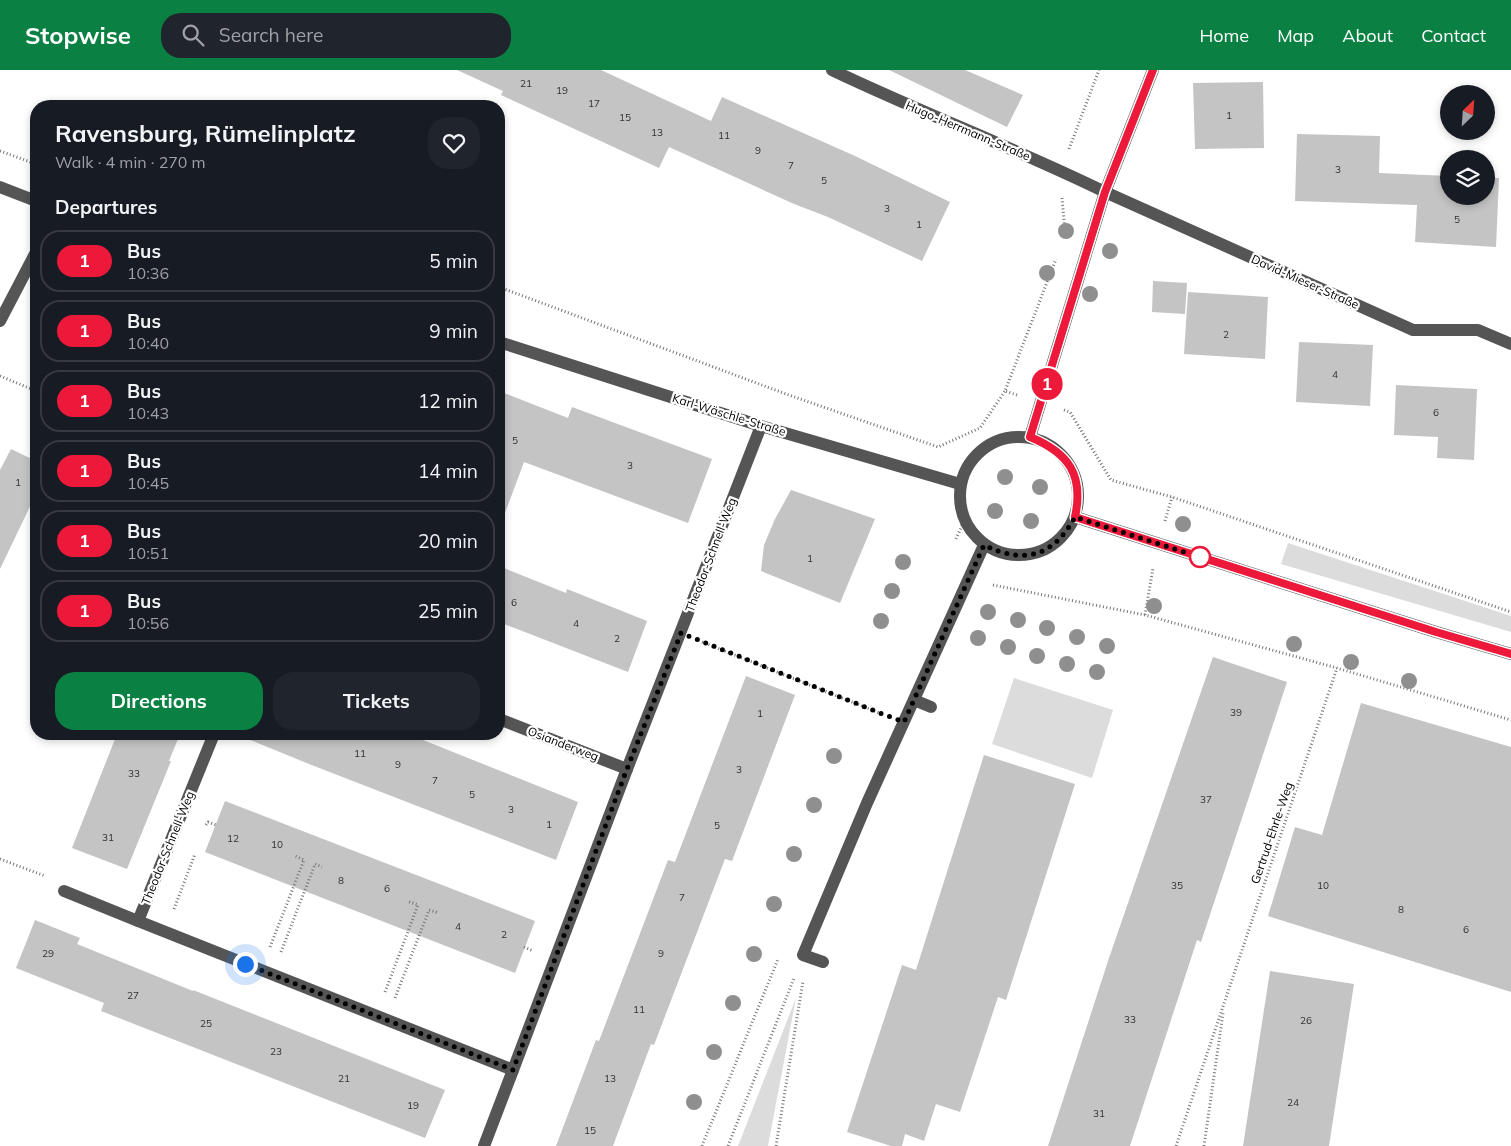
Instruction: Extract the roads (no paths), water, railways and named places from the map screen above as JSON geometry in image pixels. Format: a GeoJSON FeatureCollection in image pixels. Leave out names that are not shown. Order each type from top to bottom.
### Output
{"type":"FeatureCollection","features":[{"type":"Feature","properties":{"kind":"street","name":"Hugo-Herrmann-Straße"},"geometry":{"type":"LineString","coordinates":[[832,70],[887,96],[1060,170],[1105,192]]}},
{"type":"Feature","properties":{"kind":"street"},"geometry":{"type":"LineString","coordinates":[[1030,437],[1105,192],[1153,70]]}},
{"type":"Feature","properties":{"kind":"street"},"geometry":{"type":"LineString","coordinates":[[0,187],[30,199]]}},
{"type":"Feature","properties":{"kind":"street","name":"David-Mieser-Straße"},"geometry":{"type":"LineString","coordinates":[[1105,192],[1413,330],[1478,330],[1511,344]]}},
{"type":"Feature","properties":{"kind":"street"},"geometry":{"type":"LineString","coordinates":[[0,321],[30,264]]}},
{"type":"Feature","properties":{"kind":"street","name":"Karl-Wäschle-Straße"},"geometry":{"type":"LineString","coordinates":[[505,344],[761,426],[960,484]]}},
{"type":"Feature","properties":{"kind":"street","name":"Theodor-Schnell-Weg"},"geometry":{"type":"LineString","coordinates":[[212,740],[138,921],[513,1070],[627,769],[761,426]]}},
{"type":"Feature","properties":{"kind":"street"},"geometry":{"type":"LineString","coordinates":[[1014,436],[1030,437],[1048,444],[1063,456],[1073,471],[1078,486],[1078,502],[1075,517],[1066,533],[1053,545],[1037,553],[1019,556],[1001,553],[984,545],[964,521],[959,503],[960,484],[965,470],[985,446],[1014,436]]}},
{"type":"Feature","properties":{"kind":"street"},"geometry":{"type":"LineString","coordinates":[[1075,517],[1511,654]]}},
{"type":"Feature","properties":{"kind":"street"},"geometry":{"type":"LineString","coordinates":[[823,962],[803,954],[867,803],[984,545]]}},
{"type":"Feature","properties":{"kind":"street"},"geometry":{"type":"LineString","coordinates":[[914,700],[931,707]]}},
{"type":"Feature","properties":{"kind":"street","name":"Osianderweg"},"geometry":{"type":"LineString","coordinates":[[505,721],[627,769]]}},
{"type":"Feature","properties":{"kind":"street"},"geometry":{"type":"LineString","coordinates":[[64,891],[138,921]]}},
{"type":"Feature","properties":{"kind":"street"},"geometry":{"type":"LineString","coordinates":[[484,1146],[513,1070]]}}]}
